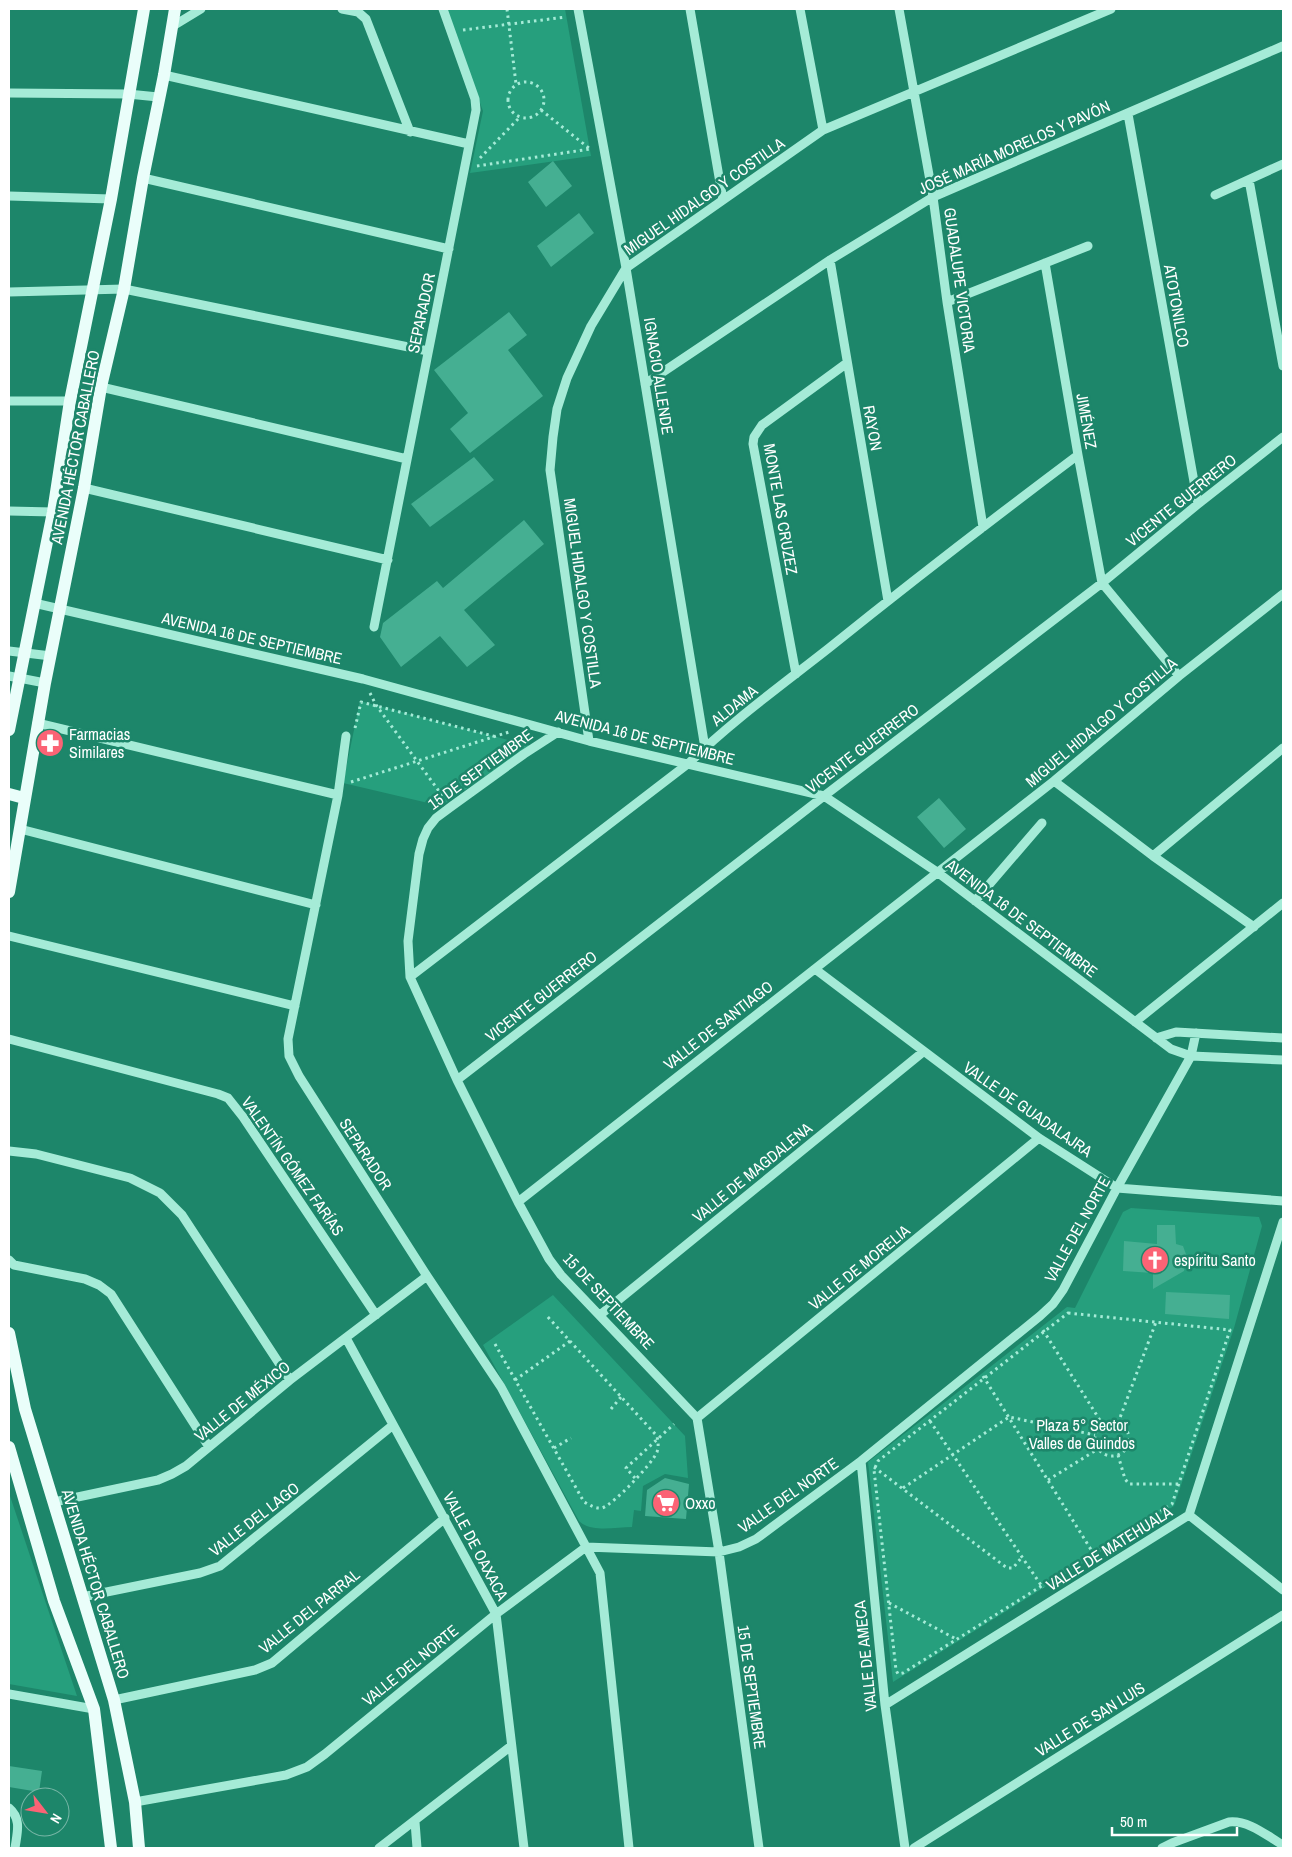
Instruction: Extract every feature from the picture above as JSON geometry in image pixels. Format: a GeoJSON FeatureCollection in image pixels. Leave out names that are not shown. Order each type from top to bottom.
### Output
{"type":"FeatureCollection","features":[{"type":"Feature","properties":{"kind":"main road","name":"AVENIDA HÉCTOR CABALLERO"},"geometry":{"type":"LineString","coordinates":[[9,730],[14,677],[24,652],[52,512],[70,401],[111,199],[144,9]]}},
{"type":"Feature","properties":{"kind":"main road","name":"AVENIDA HÉCTOR CABALLERO"},"geometry":{"type":"LineString","coordinates":[[9,892],[37,723],[84,488],[101,387],[124,289],[175,9]]}},
{"type":"Feature","properties":{"kind":"main road"},"geometry":{"type":"LineString","coordinates":[[9,794],[24,798]]}},
{"type":"Feature","properties":{"kind":"main road","name":"AVENIDA HÉCTOR CABALLERO"},"geometry":{"type":"LineString","coordinates":[[9,1333],[25,1409],[114,1700],[134,1802],[139,1848]]}},
{"type":"Feature","properties":{"kind":"main road"},"geometry":{"type":"LineString","coordinates":[[9,1447],[54,1601],[94,1709],[111,1848]]}},
{"type":"Feature","properties":{"kind":"street"},"geometry":{"type":"LineString","coordinates":[[173,26],[202,9]]}},
{"type":"Feature","properties":{"kind":"street"},"geometry":{"type":"LineString","coordinates":[[342,9],[358,12],[366,19],[410,132]]}},
{"type":"Feature","properties":{"kind":"street","name":"SEPARADOR"},"geometry":{"type":"LineString","coordinates":[[374,627],[450,249],[469,144],[475,125],[475,99],[443,9]]}},
{"type":"Feature","properties":{"kind":"street","name":"IGNACIO ALLENDE"},"geometry":{"type":"LineString","coordinates":[[578,9],[626,268],[705,748]]}},
{"type":"Feature","properties":{"kind":"street"},"geometry":{"type":"LineString","coordinates":[[690,9],[723,200]]}},
{"type":"Feature","properties":{"kind":"street"},"geometry":{"type":"LineString","coordinates":[[800,9],[823,130]]}},
{"type":"Feature","properties":{"kind":"street","name":"GUADALUPE VICTORIA"},"geometry":{"type":"LineString","coordinates":[[899,9],[933,197],[947,302],[983,527]]}},
{"type":"Feature","properties":{"kind":"street","name":"MIGUEL HIDALGO Y COSTILLA"},"geometry":{"type":"LineString","coordinates":[[589,742],[550,470],[552,437],[557,409],[567,378],[580,348],[626,268],[823,130],[1111,9]]}},
{"type":"Feature","properties":{"kind":"street","name":"JOSÉ MARÍA MORELOS Y PAVÓN"},"geometry":{"type":"LineString","coordinates":[[645,384],[830,260],[933,197],[1283,46]]}},
{"type":"Feature","properties":{"kind":"street"},"geometry":{"type":"LineString","coordinates":[[164,75],[469,144]]}},
{"type":"Feature","properties":{"kind":"street"},"geometry":{"type":"LineString","coordinates":[[9,93],[128,94],[158,97]]}},
{"type":"Feature","properties":{"kind":"street","name":"ATOTONILCO"},"geometry":{"type":"LineString","coordinates":[[1128,114],[1198,504]]}},
{"type":"Feature","properties":{"kind":"street"},"geometry":{"type":"LineString","coordinates":[[1215,195],[1283,164]]}},
{"type":"Feature","properties":{"kind":"street"},"geometry":{"type":"LineString","coordinates":[[143,178],[450,249]]}},
{"type":"Feature","properties":{"kind":"street"},"geometry":{"type":"LineString","coordinates":[[1249,180],[1283,366]]}},
{"type":"Feature","properties":{"kind":"street"},"geometry":{"type":"LineString","coordinates":[[9,196],[111,199]]}},
{"type":"Feature","properties":{"kind":"street"},"geometry":{"type":"LineString","coordinates":[[947,302],[1088,246]]}},
{"type":"Feature","properties":{"kind":"street","name":"RAYON"},"geometry":{"type":"LineString","coordinates":[[830,260],[888,601]]}},
{"type":"Feature","properties":{"kind":"street","name":"JIMÉNEZ"},"geometry":{"type":"LineString","coordinates":[[1045,263],[1102,584]]}},
{"type":"Feature","properties":{"kind":"street"},"geometry":{"type":"LineString","coordinates":[[9,292],[124,289],[428,351]]}},
{"type":"Feature","properties":{"kind":"street","name":"MONTE LAS CRUZEZ"},"geometry":{"type":"LineString","coordinates":[[796,674],[753,444],[754,437],[762,425],[846,363]]}},
{"type":"Feature","properties":{"kind":"street"},"geometry":{"type":"LineString","coordinates":[[101,387],[407,459]]}},
{"type":"Feature","properties":{"kind":"street"},"geometry":{"type":"LineString","coordinates":[[9,401],[70,401]]}},
{"type":"Feature","properties":{"kind":"street","name":"VICENTE GUERRERO"},"geometry":{"type":"LineString","coordinates":[[457,1080],[1102,584],[1198,504],[1283,438]]}},
{"type":"Feature","properties":{"kind":"street","name":"ALDAMA"},"geometry":{"type":"LineString","coordinates":[[410,977],[689,764],[705,748],[796,674],[1078,455]]}},
{"type":"Feature","properties":{"kind":"street"},"geometry":{"type":"LineString","coordinates":[[84,488],[388,560]]}},
{"type":"Feature","properties":{"kind":"street"},"geometry":{"type":"LineString","coordinates":[[9,511],[52,512]]}},
{"type":"Feature","properties":{"kind":"street"},"geometry":{"type":"LineString","coordinates":[[1102,584],[1179,676]]}},
{"type":"Feature","properties":{"kind":"street","name":"MIGUEL HIDALGO Y COSTILLA"},"geometry":{"type":"LineString","coordinates":[[937,872],[1054,781],[1179,676],[1283,594]]}},
{"type":"Feature","properties":{"kind":"street","name":"AVENIDA 16 DE SEPTIEMBRE"},"geometry":{"type":"LineString","coordinates":[[34,603],[363,679],[531,724],[589,742],[824,796],[937,872],[1172,1049],[1191,1056],[1283,1060]]}},
{"type":"Feature","properties":{"kind":"street"},"geometry":{"type":"LineString","coordinates":[[9,651],[51,656]]}},
{"type":"Feature","properties":{"kind":"street"},"geometry":{"type":"LineString","coordinates":[[14,677],[45,683]]}},
{"type":"Feature","properties":{"kind":"street"},"geometry":{"type":"LineString","coordinates":[[37,723],[338,791]]}},
{"type":"Feature","properties":{"kind":"street","name":"15 DE SEPTIEMBRE"},"geometry":{"type":"LineString","coordinates":[[558,732],[450,807],[436,818],[428,828],[419,854],[408,941],[410,977],[457,1080],[518,1202],[549,1259],[561,1275],[697,1418],[719,1552],[759,1848]]}},
{"type":"Feature","properties":{"kind":"street","name":"SEPARADOR"},"geometry":{"type":"LineString","coordinates":[[346,736],[338,791],[295,1006],[288,1049],[289,1056],[295,1069],[427,1276],[501,1387],[586,1547]]}},
{"type":"Feature","properties":{"kind":"street"},"geometry":{"type":"LineString","coordinates":[[1153,856],[1283,748]]}},
{"type":"Feature","properties":{"kind":"street"},"geometry":{"type":"LineString","coordinates":[[1054,781],[1153,856],[1254,927]]}},
{"type":"Feature","properties":{"kind":"street"},"geometry":{"type":"LineString","coordinates":[[975,901],[1042,823]]}},
{"type":"Feature","properties":{"kind":"street"},"geometry":{"type":"LineString","coordinates":[[20,829],[316,905]]}},
{"type":"Feature","properties":{"kind":"street","name":"VALLE DE SANTIAGO"},"geometry":{"type":"LineString","coordinates":[[518,1202],[937,872]]}},
{"type":"Feature","properties":{"kind":"street"},"geometry":{"type":"LineString","coordinates":[[1135,1022],[1283,903]]}},
{"type":"Feature","properties":{"kind":"street"},"geometry":{"type":"LineString","coordinates":[[9,936],[295,1006]]}},
{"type":"Feature","properties":{"kind":"street","name":"VALLE DE GUADALAJRA"},"geometry":{"type":"LineString","coordinates":[[815,969],[923,1052],[1040,1138],[1117,1188],[1283,1201]]}},
{"type":"Feature","properties":{"kind":"street"},"geometry":{"type":"LineString","coordinates":[[1156,1038],[1176,1032],[1283,1038]]}},
{"type":"Feature","properties":{"kind":"street","name":"VALLE DEL NORTE"},"geometry":{"type":"LineString","coordinates":[[134,1802],[286,1775],[307,1767],[496,1614],[586,1547],[719,1552],[739,1547],[756,1539],[865,1461],[1052,1304],[1062,1290],[1191,1056],[1196,1033]]}},
{"type":"Feature","properties":{"kind":"street","name":"VALENTÍN GÓMEZ FARÍAS"},"geometry":{"type":"LineString","coordinates":[[9,1039],[228,1098],[243,1117],[376,1314]]}},
{"type":"Feature","properties":{"kind":"street","name":"VALLE DE MAGDALENA"},"geometry":{"type":"LineString","coordinates":[[600,1315],[923,1052]]}},
{"type":"Feature","properties":{"kind":"street","name":"VALLE DE MORELIA"},"geometry":{"type":"LineString","coordinates":[[697,1418],[1040,1138]]}},
{"type":"Feature","properties":{"kind":"street"},"geometry":{"type":"LineString","coordinates":[[9,1151],[36,1154],[130,1178],[160,1193],[182,1215],[290,1380]]}},
{"type":"Feature","properties":{"kind":"street","name":"VALLE DE MATEHUALA"},"geometry":{"type":"LineString","coordinates":[[884,1704],[1189,1515],[1283,1222]]}},
{"type":"Feature","properties":{"kind":"street"},"geometry":{"type":"LineString","coordinates":[[10,1264],[85,1279],[99,1285],[111,1294],[209,1447]]}},
{"type":"Feature","properties":{"kind":"street","name":"VALLE DE MÉXICO"},"geometry":{"type":"LineString","coordinates":[[54,1502],[158,1480],[172,1474],[209,1447],[290,1380],[427,1276]]}},
{"type":"Feature","properties":{"kind":"street","name":"VALLE DE OAXACA"},"geometry":{"type":"LineString","coordinates":[[346,1338],[496,1614],[524,1848]]}},
{"type":"Feature","properties":{"kind":"street","name":"VALLE DEL LAGO"},"geometry":{"type":"LineString","coordinates":[[82,1597],[200,1573],[220,1566],[393,1425]]}},
{"type":"Feature","properties":{"kind":"street","name":"VALLE DE AMECA"},"geometry":{"type":"LineString","coordinates":[[865,1461],[884,1704],[905,1848]]}},
{"type":"Feature","properties":{"kind":"street"},"geometry":{"type":"LineString","coordinates":[[1189,1515],[1283,1590]]}},
{"type":"Feature","properties":{"kind":"street","name":"VALLE DEL PARRAL"},"geometry":{"type":"LineString","coordinates":[[114,1700],[255,1670],[272,1663],[445,1518]]}},
{"type":"Feature","properties":{"kind":"street"},"geometry":{"type":"LineString","coordinates":[[586,1547],[600,1573],[629,1848]]}},
{"type":"Feature","properties":{"kind":"street","name":"VALLE DE SAN LUIS"},"geometry":{"type":"LineString","coordinates":[[914,1848],[1283,1615]]}},
{"type":"Feature","properties":{"kind":"street"},"geometry":{"type":"LineString","coordinates":[[9,1694],[94,1709]]}},
{"type":"Feature","properties":{"kind":"street"},"geometry":{"type":"LineString","coordinates":[[379,1848],[511,1746]]}},
{"type":"Feature","properties":{"kind":"street"},"geometry":{"type":"LineString","coordinates":[[9,1808],[17,1817],[19,1824],[15,1848]]}},
{"type":"Feature","properties":{"kind":"street"},"geometry":{"type":"LineString","coordinates":[[1162,1848],[1229,1822],[1239,1821],[1283,1846]]}},
{"type":"Feature","properties":{"kind":"street"},"geometry":{"type":"LineString","coordinates":[[415,1822],[417,1848]]}},
{"type":"Feature","properties":{"kind":"path"},"geometry":{"type":"LineString","coordinates":[[507,9],[516,84]]}},
{"type":"Feature","properties":{"kind":"path"},"geometry":{"type":"LineString","coordinates":[[462,30],[566,17],[565,9]]}},
{"type":"Feature","properties":{"kind":"path"},"geometry":{"type":"LineString","coordinates":[[528,81],[538,86],[543,93],[544,99],[541,110],[532,117],[520,118],[513,114],[508,104],[509,92],[516,84],[528,81]]}},
{"type":"Feature","properties":{"kind":"path"},"geometry":{"type":"LineString","coordinates":[[541,110],[590,149]]}},
{"type":"Feature","properties":{"kind":"path"},"geometry":{"type":"LineString","coordinates":[[520,118],[472,166],[590,149]]}},
{"type":"Feature","properties":{"kind":"path"},"geometry":{"type":"LineString","coordinates":[[588,139],[590,149]]}},
{"type":"Feature","properties":{"kind":"path"},"geometry":{"type":"LineString","coordinates":[[363,679],[376,705],[450,807]]}},
{"type":"Feature","properties":{"kind":"path"},"geometry":{"type":"LineString","coordinates":[[361,702],[497,736]]}},
{"type":"Feature","properties":{"kind":"path"},"geometry":{"type":"LineString","coordinates":[[338,791],[346,783],[531,724]]}},
{"type":"Feature","properties":{"kind":"path"},"geometry":{"type":"LineString","coordinates":[[1068,1313],[1230,1330],[1172,1504],[903,1673],[898,1674],[888,1603],[874,1470],[878,1461],[1068,1313]]}},
{"type":"Feature","properties":{"kind":"path"},"geometry":{"type":"LineString","coordinates":[[495,1344],[584,1502],[597,1508],[605,1508],[620,1496],[656,1454],[657,1436],[546,1315]]}},
{"type":"Feature","properties":{"kind":"path"},"geometry":{"type":"LineString","coordinates":[[1118,1423],[1156,1322]]}},
{"type":"Feature","properties":{"kind":"path"},"geometry":{"type":"LineString","coordinates":[[1041,1327],[1103,1425]]}},
{"type":"Feature","properties":{"kind":"path"},"geometry":{"type":"LineString","coordinates":[[515,1380],[570,1341]]}},
{"type":"Feature","properties":{"kind":"path"},"geometry":{"type":"LineString","coordinates":[[982,1374],[1095,1556]]}},
{"type":"Feature","properties":{"kind":"path"},"geometry":{"type":"LineString","coordinates":[[611,1408],[621,1397]]}},
{"type":"Feature","properties":{"kind":"path"},"geometry":{"type":"LineString","coordinates":[[927,1416],[1043,1588]]}},
{"type":"Feature","properties":{"kind":"path"},"geometry":{"type":"LineString","coordinates":[[903,1488],[1009,1417],[1095,1435]]}},
{"type":"Feature","properties":{"kind":"path"},"geometry":{"type":"LineString","coordinates":[[1110,1422],[1118,1423],[1126,1429],[1129,1440],[1126,1449],[1118,1455],[1109,1456],[1098,1449],[1095,1435],[1103,1425],[1110,1422]]}},
{"type":"Feature","properties":{"kind":"path"},"geometry":{"type":"LineString","coordinates":[[636,1478],[626,1468],[674,1424]]}},
{"type":"Feature","properties":{"kind":"path"},"geometry":{"type":"LineString","coordinates":[[554,1448],[572,1438]]}},
{"type":"Feature","properties":{"kind":"path"},"geometry":{"type":"LineString","coordinates":[[1048,1480],[1098,1449]]}},
{"type":"Feature","properties":{"kind":"path"},"geometry":{"type":"LineString","coordinates":[[1118,1455],[1125,1479],[1129,1484],[1182,1484]]}},
{"type":"Feature","properties":{"kind":"path"},"geometry":{"type":"LineString","coordinates":[[865,1461],[1007,1568],[1012,1568],[1022,1557]]}},
{"type":"Feature","properties":{"kind":"path"},"geometry":{"type":"LineString","coordinates":[[888,1603],[957,1639]]}},
{"type":"Feature","properties":{"kind":"green space"},"geometry":{"type":"Polygon","coordinates":[[[445,9],[565,9],[591,156],[470,173],[483,111],[445,9]]]}},
{"type":"Feature","properties":{"kind":"green space"},"geometry":{"type":"Polygon","coordinates":[[[360,701],[531,746],[441,806],[343,783],[360,701]]]}},
{"type":"Feature","properties":{"kind":"green space","name":"Plaza 5° Sector Valles de Guindos"},"geometry":{"type":"Polygon","coordinates":[[[1131,1208],[1259,1217],[1262,1226],[1234,1328],[1174,1506],[893,1682],[868,1462],[1067,1307],[1075,1308],[1123,1212],[1131,1208]]]}},
{"type":"Feature","properties":{"kind":"green space"},"geometry":{"type":"Polygon","coordinates":[[[553,1295],[685,1436],[688,1478],[665,1474],[643,1486],[641,1511],[634,1510],[632,1527],[597,1528],[584,1525],[579,1521],[483,1345],[553,1295]]]}},
{"type":"Feature","properties":{"kind":"green space"},"geometry":{"type":"Polygon","coordinates":[[[9,1493],[77,1696],[9,1684],[9,1493]]]}},
{"type":"Feature","properties":{"kind":"building"},"geometry":{"type":"Polygon","coordinates":[[[553,161],[572,186],[546,207],[528,182],[553,161]]]}},
{"type":"Feature","properties":{"kind":"building"},"geometry":{"type":"Polygon","coordinates":[[[579,213],[594,233],[551,267],[537,246],[579,213]]]}},
{"type":"Feature","properties":{"kind":"building"},"geometry":{"type":"Polygon","coordinates":[[[509,312],[527,335],[508,350],[543,396],[470,453],[450,429],[468,413],[434,370],[509,312]]]}},
{"type":"Feature","properties":{"kind":"building"},"geometry":{"type":"Polygon","coordinates":[[[474,457],[494,480],[430,527],[411,504],[474,457]]]}},
{"type":"Feature","properties":{"kind":"building"},"geometry":{"type":"Polygon","coordinates":[[[524,520],[544,544],[464,610],[495,645],[467,667],[440,636],[401,667],[380,637],[383,623],[437,581],[443,588],[524,520]]]}},
{"type":"Feature","properties":{"kind":"building"},"geometry":{"type":"Polygon","coordinates":[[[939,798],[966,829],[944,848],[917,817],[939,798]]]}},
{"type":"Feature","properties":{"kind":"building","name":"espíritu Santo"},"geometry":{"type":"Polygon","coordinates":[[[1157,1225],[1175,1225],[1176,1244],[1183,1246],[1187,1257],[1184,1271],[1153,1289],[1153,1273],[1123,1271],[1124,1241],[1157,1244],[1157,1225]]]}},
{"type":"Feature","properties":{"kind":"building"},"geometry":{"type":"Polygon","coordinates":[[[1166,1292],[1230,1295],[1229,1319],[1165,1314],[1166,1292]]]}},
{"type":"Feature","properties":{"kind":"building","name":"Oxxo"},"geometry":{"type":"Polygon","coordinates":[[[665,1478],[689,1484],[686,1519],[645,1516],[647,1490],[665,1478]]]}},
{"type":"Feature","properties":{"kind":"building"},"geometry":{"type":"Polygon","coordinates":[[[9,1766],[42,1771],[40,1787],[20,1787],[20,1789],[9,1787],[9,1766]]]}},
{"type":"Feature","properties":{"kind":"place","name":"Farmacias Similares"},"geometry":{"type":"Point","coordinates":[50,743]}},
{"type":"Feature","properties":{"kind":"place","name":"espíritu Santo"},"geometry":{"type":"Point","coordinates":[1155,1260]}},
{"type":"Feature","properties":{"kind":"place","name":"Oxxo"},"geometry":{"type":"Point","coordinates":[666,1503]}}]}
